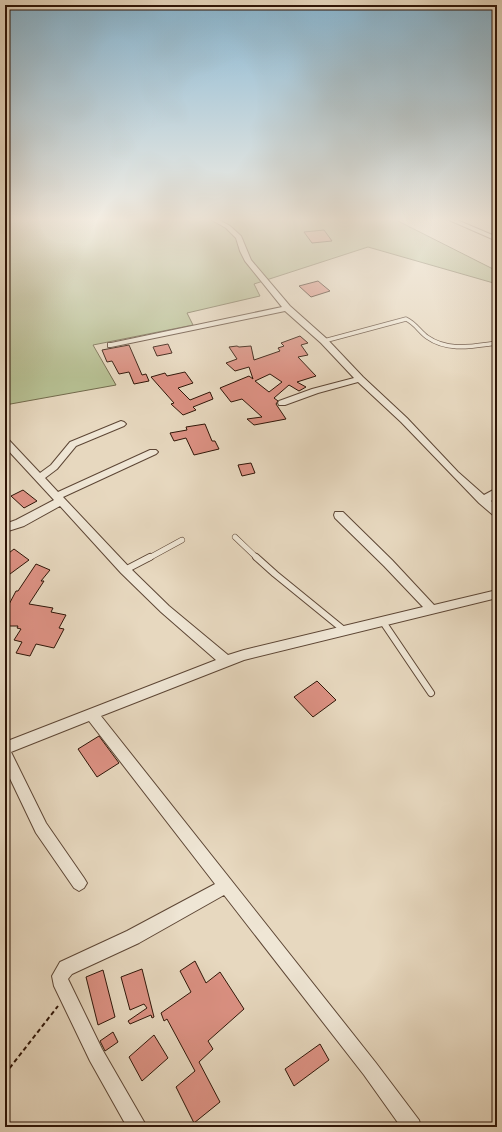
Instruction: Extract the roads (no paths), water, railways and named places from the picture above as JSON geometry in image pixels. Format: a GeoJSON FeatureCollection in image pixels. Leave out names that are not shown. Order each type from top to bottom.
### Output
{"type":"FeatureCollection","features":[{"type":"Feature","properties":{"kind":"street"},"geometry":{"type":"LineString","coordinates":[[258,273],[287,308],[324,341],[360,379],[404,420],[450,469],[483,501],[497,512]]}},
{"type":"Feature","properties":{"kind":"street"},"geometry":{"type":"LineString","coordinates":[[111,345],[287,308]]}},
{"type":"Feature","properties":{"kind":"street"},"geometry":{"type":"LineString","coordinates":[[282,403],[315,391],[360,379]]}},
{"type":"Feature","properties":{"kind":"street"},"geometry":{"type":"LineString","coordinates":[[39,478],[54,466],[73,444],[121,424]]}},
{"type":"Feature","properties":{"kind":"street"},"geometry":{"type":"LineString","coordinates":[[5,441],[125,570],[165,609],[226,661]]}},
{"type":"Feature","properties":{"kind":"street"},"geometry":{"type":"LineString","coordinates":[[5,528],[20,523],[59,499],[154,452]]}},
{"type":"Feature","properties":{"kind":"street"},"geometry":{"type":"LineString","coordinates":[[483,501],[497,491]]}},
{"type":"Feature","properties":{"kind":"street"},"geometry":{"type":"LineString","coordinates":[[338,515],[388,563],[432,610]]}},
{"type":"Feature","properties":{"kind":"street"},"geometry":{"type":"LineString","coordinates":[[5,748],[244,655],[497,594]]}},
{"type":"Feature","properties":{"kind":"street"},"geometry":{"type":"LineString","coordinates":[[91,714],[370,1069],[412,1127]]}},
{"type":"Feature","properties":{"kind":"street"},"geometry":{"type":"LineString","coordinates":[[5,754],[41,828],[79,883]]}},
{"type":"Feature","properties":{"kind":"street"},"geometry":{"type":"LineString","coordinates":[[138,1127],[112,1087],[66,995],[60,980],[60,976],[66,968],[134,937],[226,886]]}},
{"type":"Feature","properties":{"kind":"lane"},"geometry":{"type":"LineString","coordinates":[[324,341],[406,319],[411,321],[429,339],[442,345],[460,347],[497,343]]}},
{"type":"Feature","properties":{"kind":"lane"},"geometry":{"type":"LineString","coordinates":[[235,537],[275,574],[345,631]]}},
{"type":"Feature","properties":{"kind":"lane"},"geometry":{"type":"LineString","coordinates":[[125,570],[182,540]]}},
{"type":"Feature","properties":{"kind":"lane"},"geometry":{"type":"LineString","coordinates":[[383,622],[431,693]]}}]}
